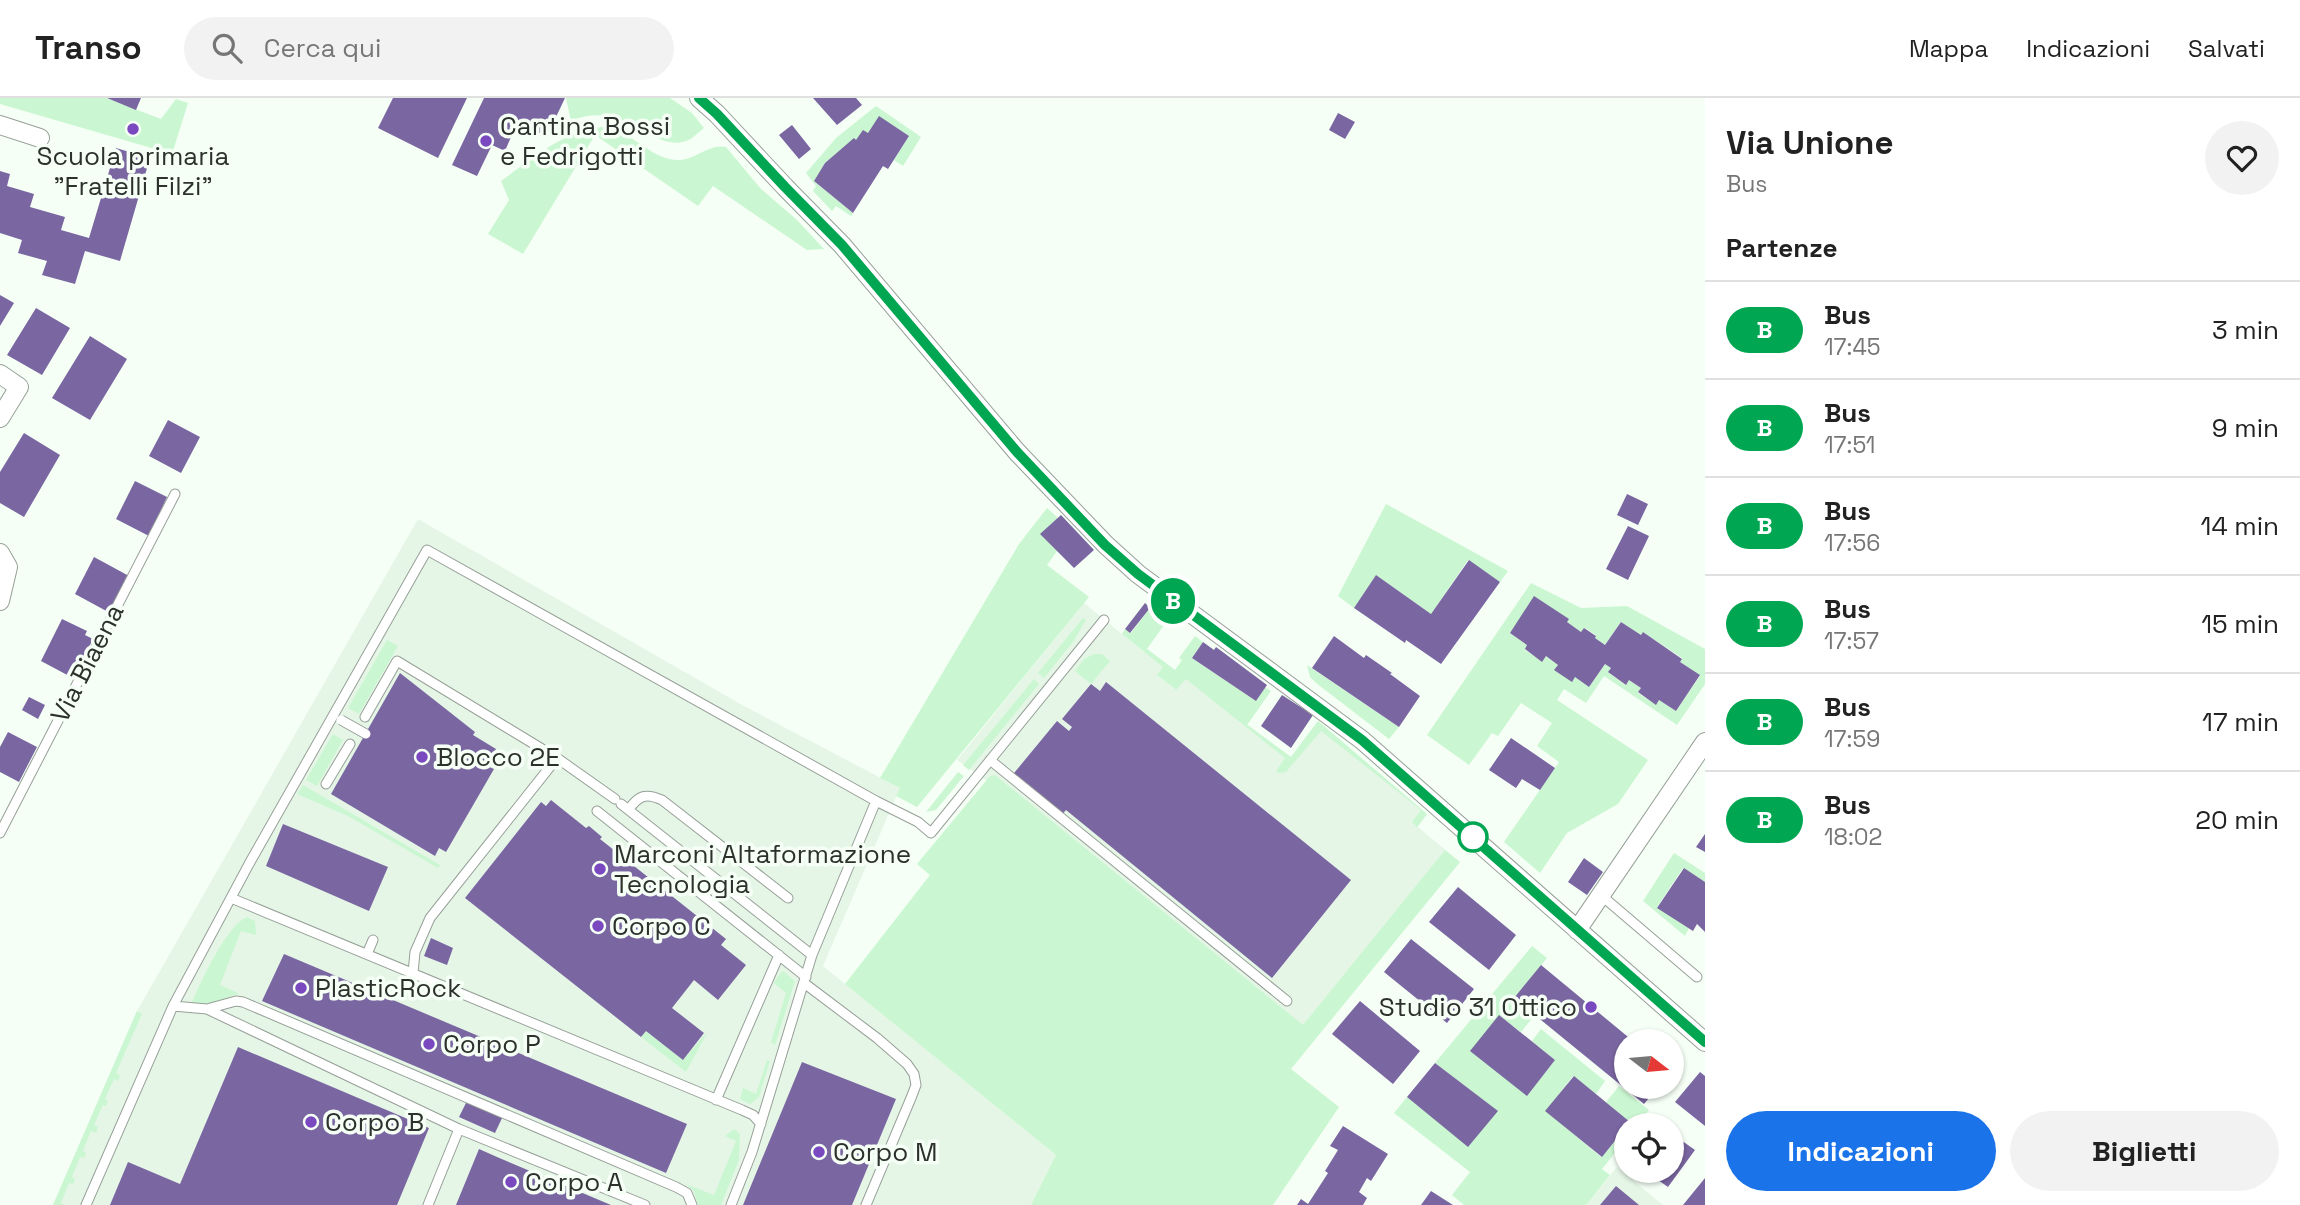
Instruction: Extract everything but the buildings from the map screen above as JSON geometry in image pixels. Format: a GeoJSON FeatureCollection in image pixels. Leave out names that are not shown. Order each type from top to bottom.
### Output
{"type":"FeatureCollection","features":[{"type":"Feature","properties":{"kind":"street"},"geometry":{"type":"LineString","coordinates":[[699,98],[842,245],[1017,452],[1120,559],[1362,740],[1705,1042]]}},
{"type":"Feature","properties":{"kind":"street"},"geometry":{"type":"LineString","coordinates":[[0,125],[40,138]]}},
{"type":"Feature","properties":{"kind":"street"},"geometry":{"type":"LineString","coordinates":[[0,374],[19,387],[0,418]]}},
{"type":"Feature","properties":{"kind":"street"},"geometry":{"type":"LineString","coordinates":[[0,553],[8,567],[0,601]]}},
{"type":"Feature","properties":{"kind":"street"},"geometry":{"type":"LineString","coordinates":[[1577,930],[1705,742]]}},
{"type":"Feature","properties":{"kind":"lane","name":"Via Biaena"},"geometry":{"type":"LineString","coordinates":[[0,833],[175,494]]}},
{"type":"Feature","properties":{"kind":"lane"},"geometry":{"type":"LineString","coordinates":[[86,1205],[173,1006],[231,898],[337,718],[427,550],[911,818],[930,833],[1104,620]]}},
{"type":"Feature","properties":{"kind":"lane"},"geometry":{"type":"LineString","coordinates":[[365,717],[397,661],[557,758],[621,804],[812,955]]}},
{"type":"Feature","properties":{"kind":"lane"},"geometry":{"type":"LineString","coordinates":[[337,718],[366,734]]}},
{"type":"Feature","properties":{"kind":"lane"},"geometry":{"type":"LineString","coordinates":[[326,784],[350,744]]}},
{"type":"Feature","properties":{"kind":"lane"},"geometry":{"type":"LineString","coordinates":[[413,973],[415,952],[430,918],[557,758]]}},
{"type":"Feature","properties":{"kind":"lane"},"geometry":{"type":"LineString","coordinates":[[990,760],[1287,1001]]}},
{"type":"Feature","properties":{"kind":"lane"},"geometry":{"type":"LineString","coordinates":[[621,804],[646,795],[663,800],[788,898]]}},
{"type":"Feature","properties":{"kind":"lane"},"geometry":{"type":"LineString","coordinates":[[731,1205],[752,1152],[812,955],[876,801]]}},
{"type":"Feature","properties":{"kind":"lane"},"geometry":{"type":"LineString","coordinates":[[597,811],[779,955],[915,1074],[914,1091],[866,1205]]}},
{"type":"Feature","properties":{"kind":"lane"},"geometry":{"type":"LineString","coordinates":[[1602,896],[1697,977]]}},
{"type":"Feature","properties":{"kind":"lane"},"geometry":{"type":"LineString","coordinates":[[231,898],[753,1115],[761,1124]]}},
{"type":"Feature","properties":{"kind":"lane"},"geometry":{"type":"LineString","coordinates":[[368,954],[373,940]]}},
{"type":"Feature","properties":{"kind":"lane"},"geometry":{"type":"LineString","coordinates":[[716,1100],[779,955]]}},
{"type":"Feature","properties":{"kind":"lane"},"geometry":{"type":"LineString","coordinates":[[208,1009],[228,1002],[243,1002],[676,1187],[687,1193],[692,1205]]}},
{"type":"Feature","properties":{"kind":"lane"},"geometry":{"type":"LineString","coordinates":[[173,1006],[208,1009],[459,1129],[645,1205]]}},
{"type":"Feature","properties":{"kind":"lane"},"geometry":{"type":"LineString","coordinates":[[428,1205],[459,1129]]}},
{"type":"Feature","properties":{"kind":"shaded area"},"geometry":{"type":"Polygon","coordinates":[[[418,519],[744,706],[900,788],[823,966],[1056,1155],[1123,1205],[53,1205],[137,1011],[418,519]]]}},
{"type":"Feature","properties":{"kind":"shaded area"},"geometry":{"type":"Polygon","coordinates":[[[1084,603],[1144,652],[1147,649],[1291,757],[1318,721],[1427,814],[1418,827],[1460,862],[1309,1045],[987,781],[957,760],[1084,603]]]}},
{"type":"Feature","properties":{"kind":"shaded area"},"geometry":{"type":"Polygon","coordinates":[[[1614,1171],[1614,1183],[1636,1183],[1663,1205],[1586,1205],[1614,1171]]]}},
{"type":"Feature","properties":{"kind":"green space","name":"Scuola primaria \"Fratelli Filzi\""},"geometry":{"type":"Polygon","coordinates":[[[0,98],[106,98],[161,119],[176,99],[188,103],[172,154],[0,104],[0,98]]]}},
{"type":"Feature","properties":{"kind":"green space"},"geometry":{"type":"Polygon","coordinates":[[[566,98],[670,98],[692,113],[704,128],[689,140],[674,143],[661,140],[622,120],[606,116],[590,116],[571,121],[566,98]]]}},
{"type":"Feature","properties":{"kind":"green space"},"geometry":{"type":"Polygon","coordinates":[[[876,106],[921,137],[903,166],[894,160],[909,136],[879,117],[868,133],[825,163],[814,181],[853,213],[851,216],[836,206],[832,211],[813,191],[816,186],[806,173],[836,138],[876,106]]]}},
{"type":"Feature","properties":{"kind":"green space"},"geometry":{"type":"Polygon","coordinates":[[[602,127],[618,131],[654,153],[670,159],[685,159],[714,147],[726,147],[761,189],[797,220],[824,249],[807,250],[713,186],[698,206],[595,135],[523,254],[488,234],[509,200],[501,181],[561,140],[602,127]]]}},
{"type":"Feature","properties":{"kind":"green space"},"geometry":{"type":"Polygon","coordinates":[[[1386,504],[1508,571],[1500,582],[1468,560],[1431,614],[1376,575],[1354,608],[1338,596],[1386,504]]]}},
{"type":"Feature","properties":{"kind":"green space"},"geometry":{"type":"Polygon","coordinates":[[[1047,508],[1058,518],[1041,534],[1057,551],[1047,565],[1089,597],[917,807],[896,796],[900,788],[880,778],[1019,544],[1047,508]]]}},
{"type":"Feature","properties":{"kind":"green space"},"geometry":{"type":"Polygon","coordinates":[[[1531,583],[1581,608],[1627,606],[1705,649],[1705,684],[1677,725],[1604,676],[1586,703],[1564,689],[1557,700],[1648,760],[1618,804],[1567,833],[1540,873],[1504,842],[1559,762],[1537,746],[1552,723],[1521,703],[1498,736],[1492,733],[1469,765],[1427,735],[1531,583]],[[1535,597],[1510,633],[1527,645],[1525,650],[1542,661],[1546,656],[1558,665],[1555,669],[1572,681],[1575,677],[1589,687],[1605,664],[1611,668],[1609,673],[1625,685],[1629,680],[1641,688],[1638,693],[1655,704],[1659,700],[1676,711],[1700,676],[1680,662],[1682,658],[1643,632],[1641,635],[1621,622],[1605,645],[1585,628],[1581,632],[1567,622],[1568,619],[1535,597]]]}},
{"type":"Feature","properties":{"kind":"green space"},"geometry":{"type":"Polygon","coordinates":[[[1145,603],[1151,604],[1169,618],[1147,649],[1175,670],[1182,660],[1179,658],[1195,636],[1203,642],[1192,658],[1256,701],[1265,687],[1271,691],[1247,725],[1291,757],[1318,721],[1427,814],[1417,827],[1412,822],[1421,810],[1321,731],[1286,772],[1278,773],[1276,771],[1285,758],[1186,679],[1176,690],[1157,675],[1163,667],[1122,634],[1125,629],[1131,633],[1150,608],[1145,603]]]}},
{"type":"Feature","properties":{"kind":"green space"},"geometry":{"type":"Polygon","coordinates":[[[1083,618],[1086,620],[1073,642],[1044,678],[1038,673],[1083,618]]]}},
{"type":"Feature","properties":{"kind":"green space"},"geometry":{"type":"Polygon","coordinates":[[[387,640],[398,646],[359,714],[348,708],[387,640]]]}},
{"type":"Feature","properties":{"kind":"green space"},"geometry":{"type":"Polygon","coordinates":[[[1094,654],[1102,654],[1110,661],[1091,684],[1075,671],[1084,659],[1094,654]]]}},
{"type":"Feature","properties":{"kind":"green space"},"geometry":{"type":"Polygon","coordinates":[[[1307,665],[1399,727],[1389,739],[1316,683],[1310,677],[1307,665]]]}},
{"type":"Feature","properties":{"kind":"green space"},"geometry":{"type":"Polygon","coordinates":[[[1034,679],[1039,684],[969,770],[963,765],[1034,679]]]}},
{"type":"Feature","properties":{"kind":"green space"},"geometry":{"type":"Polygon","coordinates":[[[333,734],[343,740],[317,786],[306,780],[333,734]]]}},
{"type":"Feature","properties":{"kind":"green space"},"geometry":{"type":"Polygon","coordinates":[[[958,772],[964,776],[936,810],[926,812],[958,772]]]}},
{"type":"Feature","properties":{"kind":"green space"},"geometry":{"type":"Polygon","coordinates":[[[995,775],[1303,1025],[1445,850],[1460,862],[1291,1069],[1339,1107],[1273,1205],[1031,1205],[1056,1155],[845,984],[930,875],[917,864],[990,776],[995,775]]]}},
{"type":"Feature","properties":{"kind":"green space"},"geometry":{"type":"Polygon","coordinates":[[[303,785],[440,865],[438,868],[348,816],[297,794],[303,785]]]}},
{"type":"Feature","properties":{"kind":"green space"},"geometry":{"type":"Polygon","coordinates":[[[1674,853],[1705,873],[1705,882],[1683,868],[1657,907],[1689,928],[1685,936],[1643,901],[1674,853]]]}},
{"type":"Feature","properties":{"kind":"green space"},"geometry":{"type":"Polygon","coordinates":[[[247,917],[255,921],[256,935],[241,931],[220,985],[240,994],[228,997],[208,1010],[197,1012],[191,1005],[208,968],[231,931],[247,917]]]}},
{"type":"Feature","properties":{"kind":"green space"},"geometry":{"type":"Polygon","coordinates":[[[1532,946],[1547,958],[1514,998],[1535,1015],[1521,1032],[1499,1016],[1527,1095],[1555,1060],[1532,1041],[1541,1029],[1605,1081],[1596,1094],[1573,1076],[1546,1111],[1601,1157],[1614,1141],[1614,1154],[1602,1169],[1610,1175],[1586,1205],[1464,1205],[1452,1195],[1470,1172],[1394,1113],[1407,1097],[1497,1111],[1435,1063],[1532,946]]]}},
{"type":"Feature","properties":{"kind":"green space"},"geometry":{"type":"Polygon","coordinates":[[[783,971],[795,981],[775,1045],[771,1042],[786,993],[774,983],[783,971]]]}},
{"type":"Feature","properties":{"kind":"green space"},"geometry":{"type":"Polygon","coordinates":[[[137,1011],[142,1014],[116,1073],[120,1075],[118,1081],[114,1079],[105,1099],[108,1101],[106,1106],[103,1105],[94,1125],[98,1127],[96,1133],[91,1131],[83,1151],[86,1153],[84,1158],[80,1157],[72,1177],[75,1179],[73,1184],[69,1183],[61,1203],[64,1205],[53,1205],[137,1011]]]}},
{"type":"Feature","properties":{"kind":"green space"},"geometry":{"type":"Polygon","coordinates":[[[646,1031],[683,1060],[708,1031],[686,1072],[641,1037],[646,1031]]]}},
{"type":"Feature","properties":{"kind":"green space"},"geometry":{"type":"Polygon","coordinates":[[[767,1060],[770,1061],[759,1097],[750,1104],[740,1099],[743,1088],[756,1094],[767,1060]]]}},
{"type":"Feature","properties":{"kind":"green space"},"geometry":{"type":"Polygon","coordinates":[[[1614,1092],[1614,1099],[1635,1099],[1649,1110],[1647,1113],[1619,1113],[1606,1102],[1614,1092]]]}},
{"type":"Feature","properties":{"kind":"green space"},"geometry":{"type":"Polygon","coordinates":[[[734,1129],[740,1134],[739,1160],[721,1205],[698,1205],[694,1191],[686,1184],[714,1195],[736,1141],[725,1136],[734,1129]]]}},
{"type":"Feature","properties":{"kind":"bus line","name":"B"},"geometry":{"type":"LineString","coordinates":[[699,98],[842,245],[1017,452],[1120,559],[1362,740],[1705,1042]]}},
{"type":"Feature","properties":{"kind":"place","name":"Scuola primaria \"Fratelli Filzi\""},"geometry":{"type":"Point","coordinates":[133,129]}},
{"type":"Feature","properties":{"kind":"place","name":"Cantina Bossi e Fedrigotti"},"geometry":{"type":"Point","coordinates":[486,141]}},
{"type":"Feature","properties":{"kind":"place","name":"Blocco 2E"},"geometry":{"type":"Point","coordinates":[422,757]}},
{"type":"Feature","properties":{"kind":"place","name":"Marconi Altaformazione Tecnologia"},"geometry":{"type":"Point","coordinates":[600,869]}},
{"type":"Feature","properties":{"kind":"place","name":"Corpo C"},"geometry":{"type":"Point","coordinates":[598,926]}},
{"type":"Feature","properties":{"kind":"place","name":"PlasticRock"},"geometry":{"type":"Point","coordinates":[301,988]}},
{"type":"Feature","properties":{"kind":"place","name":"Studio 31 Ottico"},"geometry":{"type":"Point","coordinates":[1591,1007]}},
{"type":"Feature","properties":{"kind":"place","name":"Corpo P"},"geometry":{"type":"Point","coordinates":[429,1044]}},
{"type":"Feature","properties":{"kind":"place","name":"Corpo B"},"geometry":{"type":"Point","coordinates":[311,1122]}},
{"type":"Feature","properties":{"kind":"place","name":"Corpo M"},"geometry":{"type":"Point","coordinates":[819,1152]}},
{"type":"Feature","properties":{"kind":"place","name":"Corpo A"},"geometry":{"type":"Point","coordinates":[511,1182]}}]}
